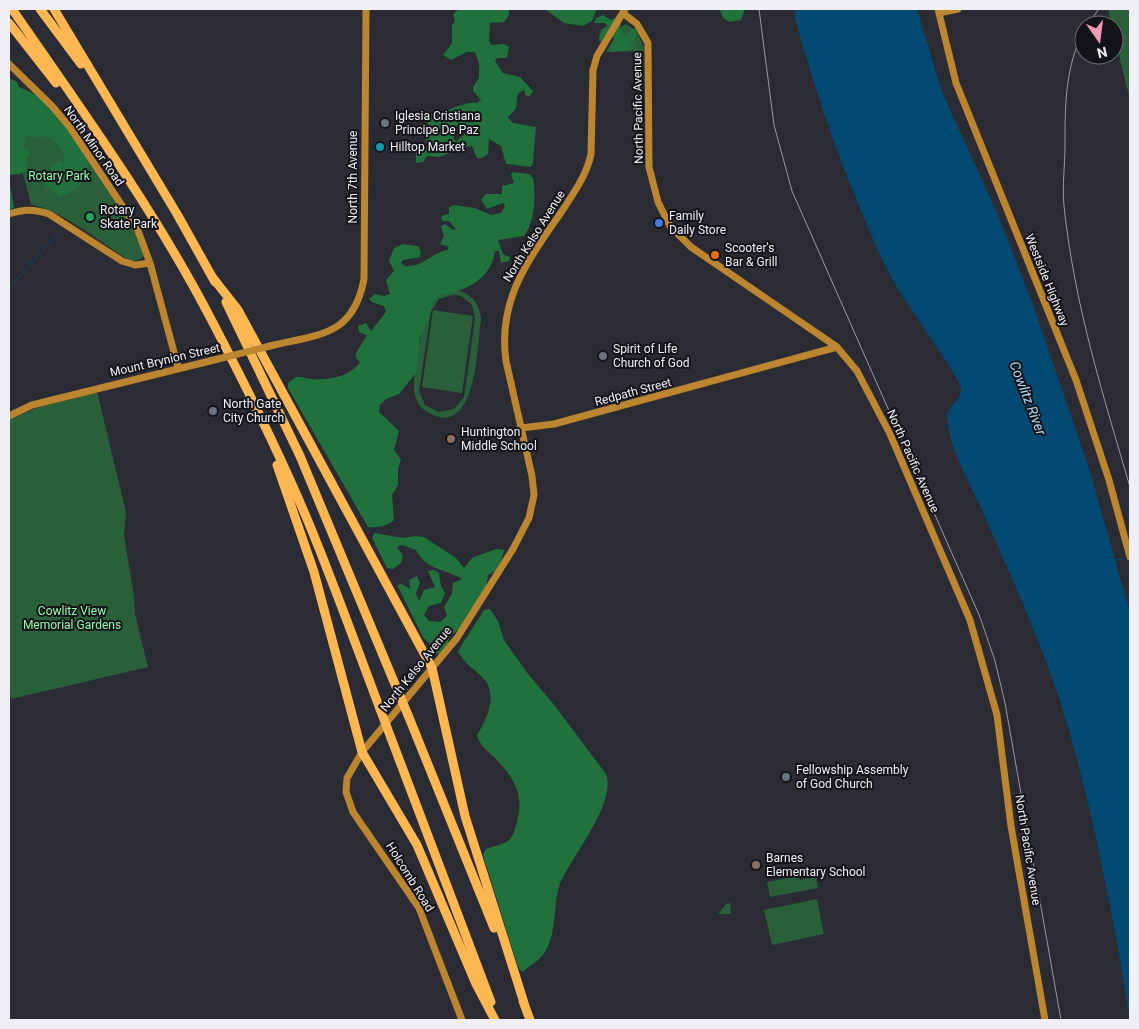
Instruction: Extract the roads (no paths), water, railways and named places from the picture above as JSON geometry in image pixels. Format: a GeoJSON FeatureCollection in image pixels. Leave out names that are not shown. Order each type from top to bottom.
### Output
{"type":"FeatureCollection","features":[{"type":"Feature","properties":{"kind":"highway"},"geometry":{"type":"LineString","coordinates":[[12,9],[104,141],[200,299],[267,430],[310,525],[496,1020]]}},
{"type":"Feature","properties":{"kind":"highway"},"geometry":{"type":"LineString","coordinates":[[40,9],[111,105]]}},
{"type":"Feature","properties":{"kind":"highway"},"geometry":{"type":"LineString","coordinates":[[54,9],[213,278],[249,345],[300,456],[408,715],[530,1020]]}},
{"type":"Feature","properties":{"kind":"highway"},"geometry":{"type":"LineString","coordinates":[[9,23],[104,141]]}},
{"type":"Feature","properties":{"kind":"highway"},"geometry":{"type":"LineString","coordinates":[[213,278],[238,310],[432,668],[466,821],[524,1006]]}},
{"type":"Feature","properties":{"kind":"highway"},"geometry":{"type":"LineString","coordinates":[[267,430],[314,572],[362,752],[417,845],[476,984],[496,1020]]}},
{"type":"Feature","properties":{"kind":"street","name":"North 7th Avenue"},"geometry":{"type":"LineString","coordinates":[[328,332],[344,323],[352,314],[360,297],[364,279],[366,9]]}},
{"type":"Feature","properties":{"kind":"street"},"geometry":{"type":"LineString","coordinates":[[938,11],[958,9]]}},
{"type":"Feature","properties":{"kind":"street","name":"North Pacific Avenue"},"geometry":{"type":"LineString","coordinates":[[624,11],[637,24],[648,43],[649,167],[658,202],[670,226],[691,247],[837,347],[857,371],[890,434],[970,620],[997,715],[1012,826],[1045,1020]]}},
{"type":"Feature","properties":{"kind":"street","name":"North Kelso Avenue"},"geometry":{"type":"LineString","coordinates":[[362,752],[456,638],[530,518],[533,487],[504,347],[507,310],[516,284],[580,184],[588,166],[591,154],[593,70],[597,56],[624,11]]}},
{"type":"Feature","properties":{"kind":"street","name":"Westside Highway"},"geometry":{"type":"LineString","coordinates":[[938,11],[956,83],[1076,380],[1109,480],[1130,557]]}},
{"type":"Feature","properties":{"kind":"street","name":"North Minor Road"},"geometry":{"type":"LineString","coordinates":[[9,64],[52,106],[94,161],[137,228],[150,263],[178,367]]}},
{"type":"Feature","properties":{"kind":"street"},"geometry":{"type":"LineString","coordinates":[[9,214],[22,210],[36,210],[49,214],[122,261],[135,265],[150,263]]}},
{"type":"Feature","properties":{"kind":"street","name":"Mount Brynion Street"},"geometry":{"type":"LineString","coordinates":[[9,416],[32,405],[178,367],[328,332]]}},
{"type":"Feature","properties":{"kind":"street","name":"Redpath Street"},"geometry":{"type":"LineString","coordinates":[[521,428],[563,422],[837,347]]}},
{"type":"Feature","properties":{"kind":"street","name":"Holcomb Road"},"geometry":{"type":"LineString","coordinates":[[362,752],[347,778],[348,802],[418,908],[462,1020]]}},
{"type":"Feature","properties":{"kind":"water","name":"Cowlitz River"},"geometry":{"type":"Polygon","coordinates":[[[795,9],[917,9],[942,92],[998,215],[1034,307],[1091,475],[1130,612],[1130,1020],[1098,848],[1084,785],[1067,723],[1031,623],[960,464],[951,439],[947,414],[958,399],[961,388],[934,342],[894,283],[875,244],[843,166],[826,118],[795,19],[795,9]]]}},
{"type":"Feature","properties":{"kind":"waterway"},"geometry":{"type":"LineString","coordinates":[[9,288],[56,236]]}},
{"type":"Feature","properties":{"kind":"waterway"},"geometry":{"type":"LineString","coordinates":[[1115,560],[1124,559]]}},
{"type":"Feature","properties":{"kind":"railway"},"geometry":{"type":"LineString","coordinates":[[759,9],[774,125],[792,191],[980,617],[995,661],[1005,703],[1061,1020]]}},
{"type":"Feature","properties":{"kind":"railway"},"geometry":{"type":"LineString","coordinates":[[1094,15],[1099,9]]}},
{"type":"Feature","properties":{"kind":"railway"},"geometry":{"type":"LineString","coordinates":[[1074,55],[1067,86],[1065,115],[1064,206],[1082,313],[1130,487]]}},
{"type":"Feature","properties":{"kind":"place","name":"Iglesia Cristiana Principe De Paz"},"geometry":{"type":"Point","coordinates":[385,123]}},
{"type":"Feature","properties":{"kind":"place","name":"Hilltop Market"},"geometry":{"type":"Point","coordinates":[380,147]}},
{"type":"Feature","properties":{"kind":"place","name":"Rotary Skate Park"},"geometry":{"type":"Point","coordinates":[90,217]}},
{"type":"Feature","properties":{"kind":"place","name":"Family Daily Store"},"geometry":{"type":"Point","coordinates":[659,223]}},
{"type":"Feature","properties":{"kind":"place","name":"Scooter's Bar & Grill"},"geometry":{"type":"Point","coordinates":[715,255]}},
{"type":"Feature","properties":{"kind":"place","name":"Spirit of Life Church of God"},"geometry":{"type":"Point","coordinates":[603,356]}},
{"type":"Feature","properties":{"kind":"place","name":"North Gate City Church"},"geometry":{"type":"Point","coordinates":[213,411]}},
{"type":"Feature","properties":{"kind":"place","name":"Huntington Middle School"},"geometry":{"type":"Point","coordinates":[451,439]}},
{"type":"Feature","properties":{"kind":"place","name":"Fellowship Assembly of God Church"},"geometry":{"type":"Point","coordinates":[786,777]}},
{"type":"Feature","properties":{"kind":"place","name":"Barnes Elementary School"},"geometry":{"type":"Point","coordinates":[756,865]}},
{"type":"Feature","properties":{"kind":"park label","name":"Rotary Park"},"geometry":{"type":"Point","coordinates":[59,176]}},
{"type":"Feature","properties":{"kind":"park label","name":"Cowlitz View Memorial Gardens"},"geometry":{"type":"Point","coordinates":[72,618]}}]}
